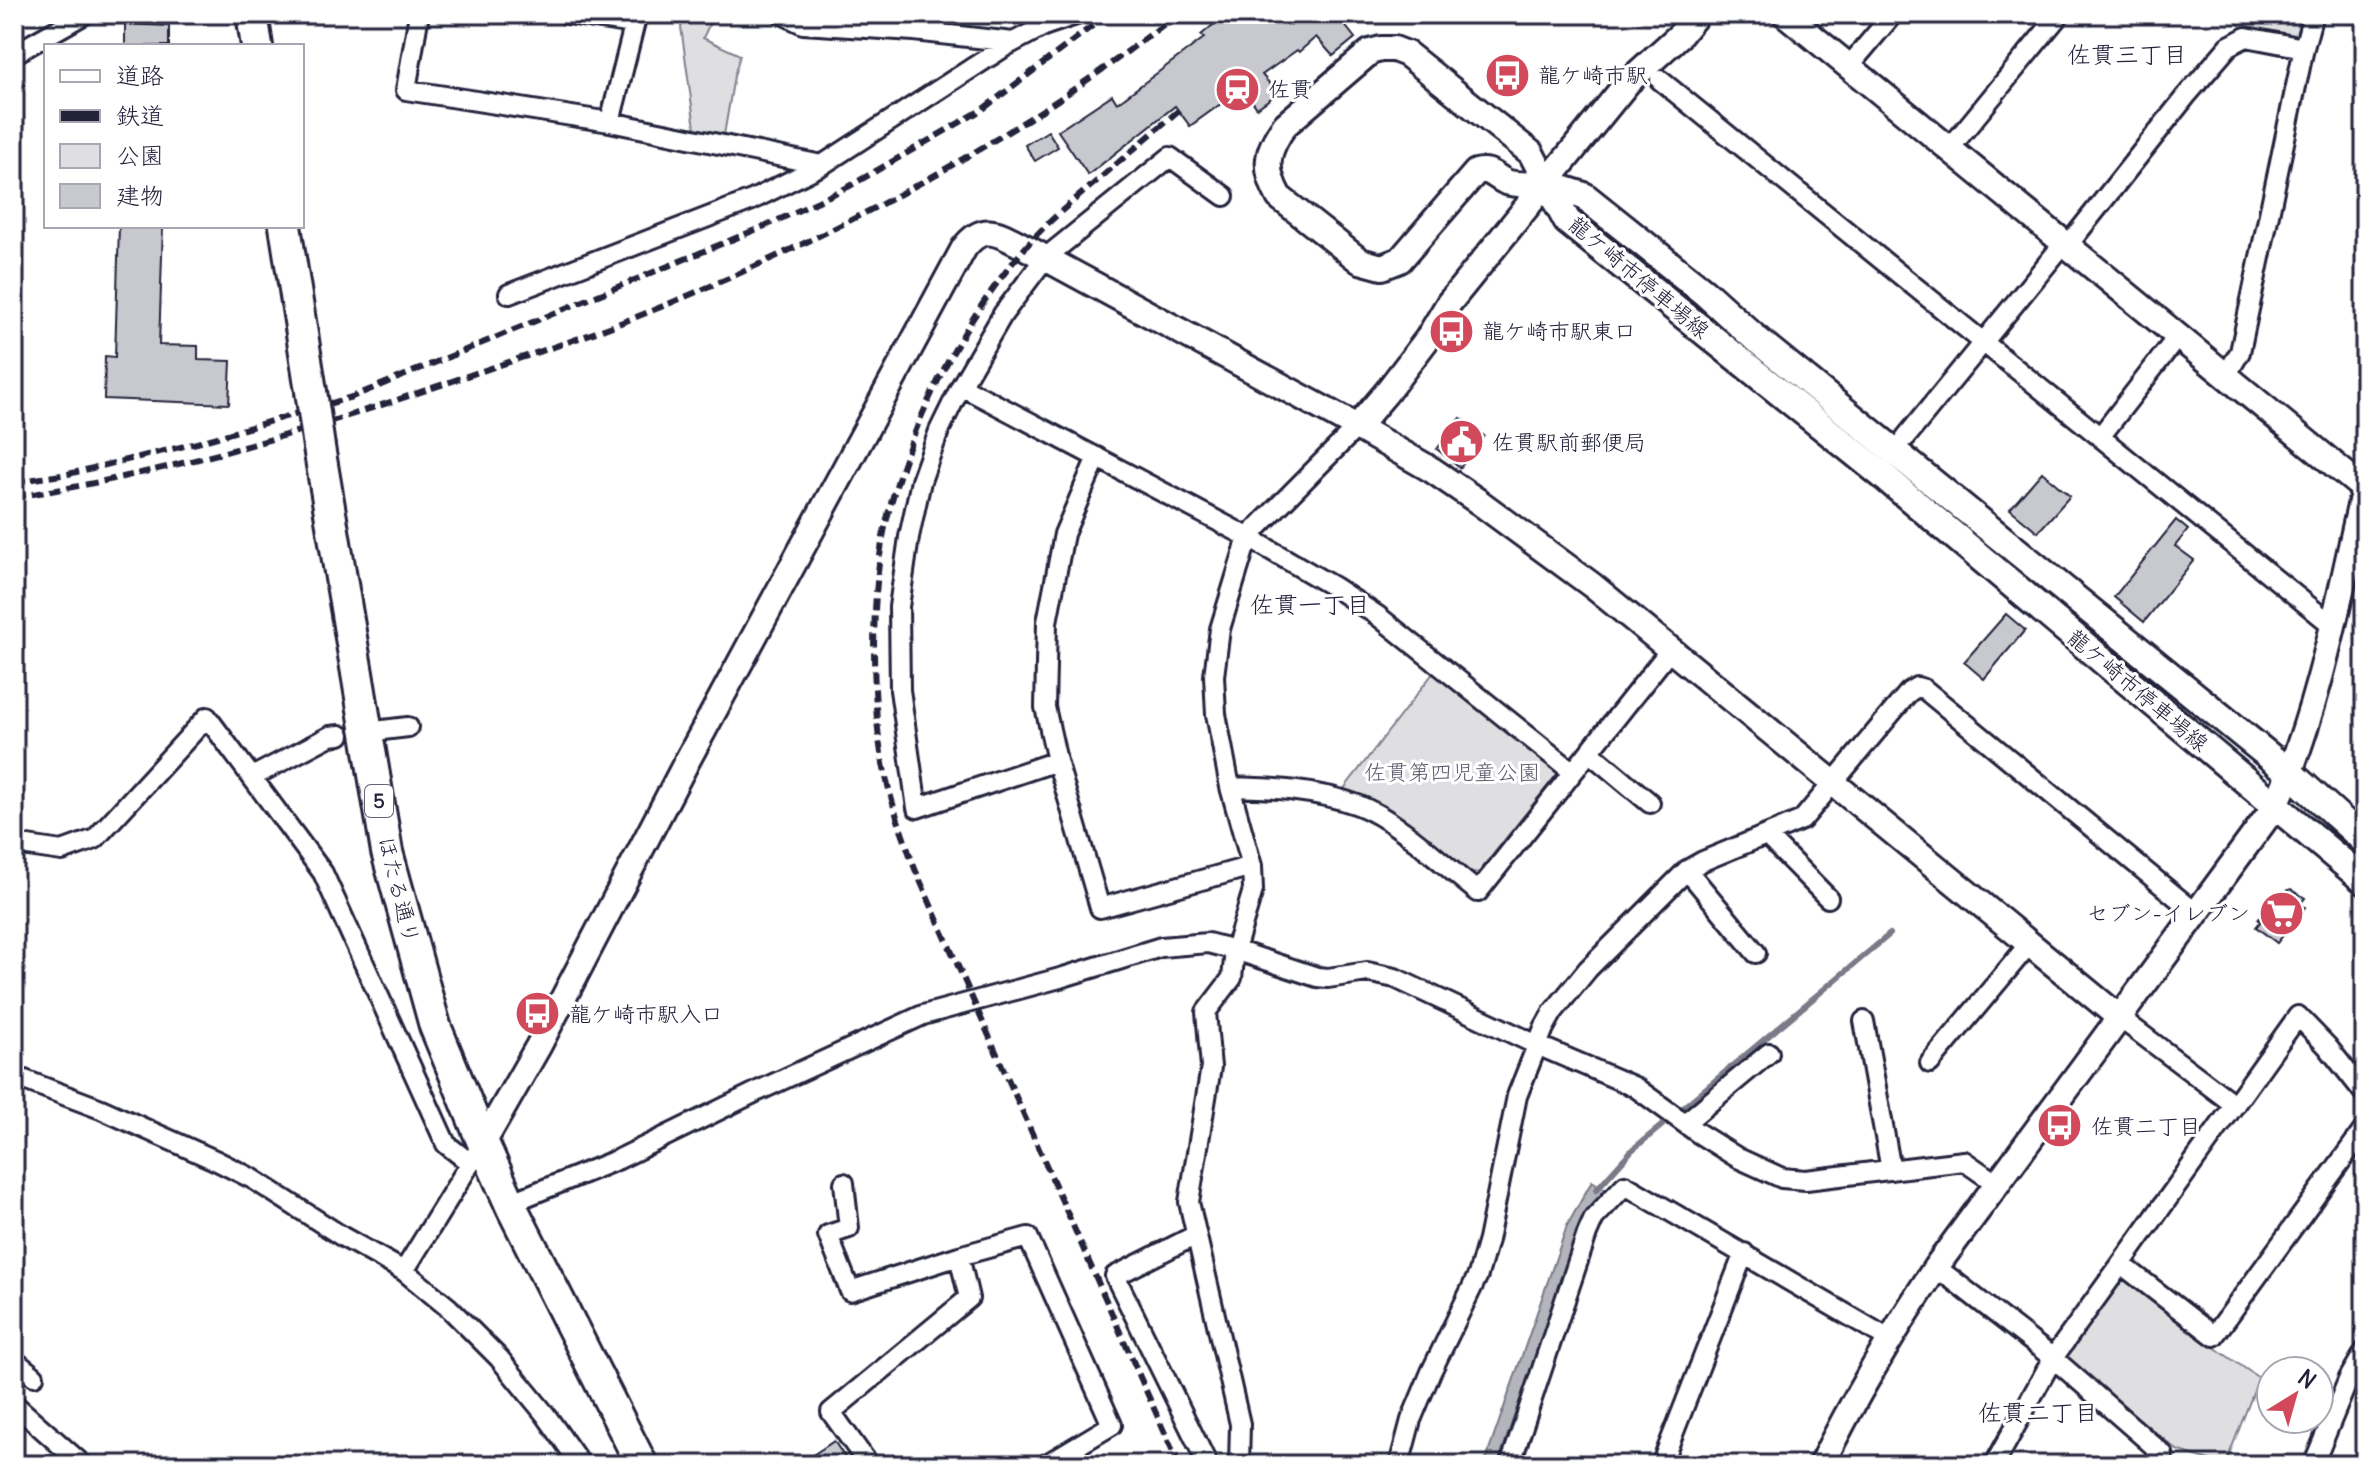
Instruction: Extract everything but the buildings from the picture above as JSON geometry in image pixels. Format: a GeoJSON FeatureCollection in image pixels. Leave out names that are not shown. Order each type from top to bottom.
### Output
{"type":"FeatureCollection","features":[{"type":"Feature","properties":{"kind":"main road"},"geometry":{"type":"LineString","coordinates":[[252,14],[257,44]]}},
{"type":"Feature","properties":{"kind":"main road","name":"龍ケ崎市停車場線"},"geometry":{"type":"LineString","coordinates":[[1547,184],[1584,196],[1704,292],[1756,339],[2290,773],[2365,841]]}},
{"type":"Feature","properties":{"kind":"main road","name":"龍ケ崎市停車場線"},"geometry":{"type":"LineString","coordinates":[[1547,184],[1567,221],[1881,474],[2365,881]]}},
{"type":"Feature","properties":{"kind":"main road","name":"ほたる通り"},"geometry":{"type":"LineString","coordinates":[[285,228],[387,852],[435,1026],[476,1153],[510,1203],[642,1465]]}},
{"type":"Feature","properties":{"kind":"street"},"geometry":{"type":"LineString","coordinates":[[14,54],[85,14]]}},
{"type":"Feature","properties":{"kind":"street"},"geometry":{"type":"LineString","coordinates":[[419,14],[406,90],[610,122],[822,165]]}},
{"type":"Feature","properties":{"kind":"street"},"geometry":{"type":"LineString","coordinates":[[567,14],[636,19],[610,122]]}},
{"type":"Feature","properties":{"kind":"street"},"geometry":{"type":"LineString","coordinates":[[782,14],[803,24],[915,23],[1013,42]]}},
{"type":"Feature","properties":{"kind":"street"},"geometry":{"type":"LineString","coordinates":[[509,294],[752,200],[822,165],[1013,42],[1043,19],[1079,14]]}},
{"type":"Feature","properties":{"kind":"street"},"geometry":{"type":"LineString","coordinates":[[1239,1465],[1240,1424],[1189,1202],[1211,1067],[1206,1012],[1232,978],[1235,950],[1253,890],[1252,866],[1230,787],[1216,714],[1214,676],[1220,629],[1248,537],[1357,427],[1428,338],[1449,303],[1628,82],[1680,35],[1697,14]]}},
{"type":"Feature","properties":{"kind":"street"},"geometry":{"type":"LineString","coordinates":[[1785,14],[1950,148],[2062,249],[2178,336],[2365,487],[2312,703],[2290,773],[2276,805],[1936,1267],[1889,1339],[1821,1465]]}},
{"type":"Feature","properties":{"kind":"street"},"geometry":{"type":"LineString","coordinates":[[1850,65],[1893,14]]}},
{"type":"Feature","properties":{"kind":"street"},"geometry":{"type":"LineString","coordinates":[[1950,148],[2060,14]]}},
{"type":"Feature","properties":{"kind":"street"},"geometry":{"type":"LineString","coordinates":[[2225,377],[2240,352],[2313,14]]}},
{"type":"Feature","properties":{"kind":"street"},"geometry":{"type":"LineString","coordinates":[[1906,437],[2229,46],[2246,37],[2304,48]]}},
{"type":"Feature","properties":{"kind":"street"},"geometry":{"type":"LineString","coordinates":[[1394,49],[1407,54],[1531,153],[1547,184],[1507,182],[1493,172],[1476,172],[1400,260],[1382,267],[1360,261],[1279,197],[1268,169],[1274,139],[1285,125],[1370,52],[1394,49]]}},
{"type":"Feature","properties":{"kind":"street"},"geometry":{"type":"LineString","coordinates":[[1660,80],[2332,625]]}},
{"type":"Feature","properties":{"kind":"street"},"geometry":{"type":"LineString","coordinates":[[1057,761],[917,808],[900,690],[899,607],[921,481],[939,431],[961,386],[1003,314],[1045,258],[1170,157],[1224,196]]}},
{"type":"Feature","properties":{"kind":"street"},"geometry":{"type":"LineString","coordinates":[[404,1271],[532,1059],[694,749],[964,248],[971,238],[991,232],[1002,235],[1357,427],[1432,470],[1479,502],[1593,586],[2120,1018],[2235,1105]]}},
{"type":"Feature","properties":{"kind":"street"},"geometry":{"type":"LineString","coordinates":[[2100,437],[2178,336]]}},
{"type":"Feature","properties":{"kind":"street"},"geometry":{"type":"LineString","coordinates":[[961,386],[1248,537],[1334,587],[1378,616],[1573,772]]}},
{"type":"Feature","properties":{"kind":"street"},"geometry":{"type":"LineString","coordinates":[[1097,457],[1064,534],[1047,622],[1045,707],[1057,761],[1100,908],[1252,866]]}},
{"type":"Feature","properties":{"kind":"street"},"geometry":{"type":"LineString","coordinates":[[1230,787],[1280,788],[1360,806],[1394,825],[1478,892],[1670,650]]}},
{"type":"Feature","properties":{"kind":"street"},"geometry":{"type":"LineString","coordinates":[[1399,1465],[1411,1420],[1478,1275],[1517,1096],[1553,1012],[1588,969],[1687,870],[1802,820],[1909,692],[1917,687],[1924,689],[2197,914]]}},
{"type":"Feature","properties":{"kind":"street"},"geometry":{"type":"LineString","coordinates":[[14,844],[62,851],[95,839],[207,717],[323,873],[446,1144],[476,1153]]}},
{"type":"Feature","properties":{"kind":"street"},"geometry":{"type":"LineString","coordinates":[[383,730],[408,727]]}},
{"type":"Feature","properties":{"kind":"street"},"geometry":{"type":"LineString","coordinates":[[252,777],[330,736],[340,735]]}},
{"type":"Feature","properties":{"kind":"street"},"geometry":{"type":"LineString","coordinates":[[1589,752],[1650,803]]}},
{"type":"Feature","properties":{"kind":"street"},"geometry":{"type":"LineString","coordinates":[[1766,835],[1828,898]]}},
{"type":"Feature","properties":{"kind":"street"},"geometry":{"type":"LineString","coordinates":[[1687,870],[1756,953]]}},
{"type":"Feature","properties":{"kind":"street"},"geometry":{"type":"LineString","coordinates":[[510,1203],[619,1159],[923,1015],[1161,947],[1208,943],[1317,977],[1367,972],[1395,978],[1635,1087],[1738,1158],[1782,1178],[1806,1180],[1964,1161],[1997,1184]]}},
{"type":"Feature","properties":{"kind":"street"},"geometry":{"type":"LineString","coordinates":[[1930,1063],[2030,943]]}},
{"type":"Feature","properties":{"kind":"street"},"geometry":{"type":"LineString","coordinates":[[1994,1465],[2053,1358],[2298,1016],[2327,1046],[2365,1094]]}},
{"type":"Feature","properties":{"kind":"street"},"geometry":{"type":"LineString","coordinates":[[1864,1021],[1891,1170]]}},
{"type":"Feature","properties":{"kind":"street"},"geometry":{"type":"LineString","coordinates":[[1685,1123],[1769,1053]]}},
{"type":"Feature","properties":{"kind":"street"},"geometry":{"type":"LineString","coordinates":[[14,1076],[101,1109],[217,1161],[253,1179],[343,1237],[404,1271],[449,1308],[499,1358],[545,1414],[581,1465]]}},
{"type":"Feature","properties":{"kind":"street"},"geometry":{"type":"LineString","coordinates":[[2121,1264],[2214,1336],[2365,1128]]}},
{"type":"Feature","properties":{"kind":"street"},"geometry":{"type":"LineString","coordinates":[[844,1183],[849,1228],[828,1235],[850,1291],[1028,1237],[1112,1425],[1045,1465]]}},
{"type":"Feature","properties":{"kind":"street"},"geometry":{"type":"LineString","coordinates":[[1510,1465],[1587,1234],[1594,1218],[1625,1185],[1889,1339]]}},
{"type":"Feature","properties":{"kind":"street"},"geometry":{"type":"LineString","coordinates":[[1196,1235],[1115,1276],[1208,1465]]}},
{"type":"Feature","properties":{"kind":"street"},"geometry":{"type":"LineString","coordinates":[[1661,1465],[1744,1253]]}},
{"type":"Feature","properties":{"kind":"street"},"geometry":{"type":"LineString","coordinates":[[869,1465],[831,1412],[969,1298],[959,1256]]}},
{"type":"Feature","properties":{"kind":"street"},"geometry":{"type":"LineString","coordinates":[[1936,1267],[2053,1358],[2163,1454],[2159,1465]]}},
{"type":"Feature","properties":{"kind":"street"},"geometry":{"type":"LineString","coordinates":[[2313,1465],[2349,1378],[2365,1351]]}},
{"type":"Feature","properties":{"kind":"street"},"geometry":{"type":"LineString","coordinates":[[14,1360],[34,1376]]}},
{"type":"Feature","properties":{"kind":"street"},"geometry":{"type":"LineString","coordinates":[[14,1404],[83,1465]]}},
{"type":"Feature","properties":{"kind":"green space"},"geometry":{"type":"Polygon","coordinates":[[[687,14],[714,14],[703,38],[740,55],[724,135],[695,128],[681,27],[687,14]]]}},
{"type":"Feature","properties":{"kind":"green space"},"geometry":{"type":"Polygon","coordinates":[[[2234,14],[2313,14],[2304,48],[2246,37],[2234,14]]]}},
{"type":"Feature","properties":{"kind":"green space","name":"佐貫第四児童公園"},"geometry":{"type":"Polygon","coordinates":[[[1434,672],[1555,767],[1557,774],[1479,872],[1470,874],[1404,819],[1343,790],[1434,672]]]}},
{"type":"Feature","properties":{"kind":"green space"},"geometry":{"type":"Polygon","coordinates":[[[2124,1278],[2255,1375],[2255,1388],[2225,1465],[2177,1450],[2066,1358],[2124,1278]]]}},
{"type":"Feature","properties":{"kind":"shaded area"},"geometry":{"type":"Polygon","coordinates":[[[1592,1181],[1605,1189],[1579,1233],[1497,1465],[1484,1465],[1567,1226],[1592,1181]]]}},
{"type":"Feature","properties":{"kind":"waterway"},"geometry":{"type":"LineString","coordinates":[[1680,1110],[1890,934]]}},
{"type":"Feature","properties":{"kind":"waterway"},"geometry":{"type":"LineString","coordinates":[[1596,1190],[1632,1150],[1671,1118]]}},
{"type":"Feature","properties":{"kind":"railway"},"geometry":{"type":"LineString","coordinates":[[14,482],[68,474],[197,443],[352,397],[772,223],[850,186],[983,109],[1108,14]]}},
{"type":"Feature","properties":{"kind":"railway"},"geometry":{"type":"LineString","coordinates":[[14,497],[128,476],[242,448],[409,396],[668,304],[802,244],[933,176],[1058,100],[1177,14]]}},
{"type":"Feature","properties":{"kind":"railway"},"geometry":{"type":"LineString","coordinates":[[1179,110],[1040,231],[1001,277],[959,342],[923,413],[896,486],[881,549],[874,637],[875,698],[881,753],[895,812],[915,869],[1179,1465]]}},
{"type":"Feature","properties":{"kind":"place","name":"龍ケ崎市駅"},"geometry":{"type":"Point","coordinates":[1507,75]}},
{"type":"Feature","properties":{"kind":"place","name":"佐貫"},"geometry":{"type":"Point","coordinates":[1237,89]}},
{"type":"Feature","properties":{"kind":"place","name":"龍ケ崎市駅東口"},"geometry":{"type":"Point","coordinates":[1451,331]}},
{"type":"Feature","properties":{"kind":"place","name":"佐貫駅前郵便局"},"geometry":{"type":"Point","coordinates":[1461,442]}},
{"type":"Feature","properties":{"kind":"place","name":"セブン-イレブン"},"geometry":{"type":"Point","coordinates":[2281,913]}},
{"type":"Feature","properties":{"kind":"place","name":"龍ケ崎市駅入口"},"geometry":{"type":"Point","coordinates":[538,1014]}},
{"type":"Feature","properties":{"kind":"place","name":"佐貫二丁目"},"geometry":{"type":"Point","coordinates":[2060,1126]}},
{"type":"Feature","properties":{"kind":"district","name":"佐貫三丁目"},"geometry":{"type":"Point","coordinates":[2127,55]}},
{"type":"Feature","properties":{"kind":"district","name":"佐貫一丁目"},"geometry":{"type":"Point","coordinates":[1310,605]}},
{"type":"Feature","properties":{"kind":"district","name":"佐貫二丁目"},"geometry":{"type":"Point","coordinates":[2038,1413]}}]}
